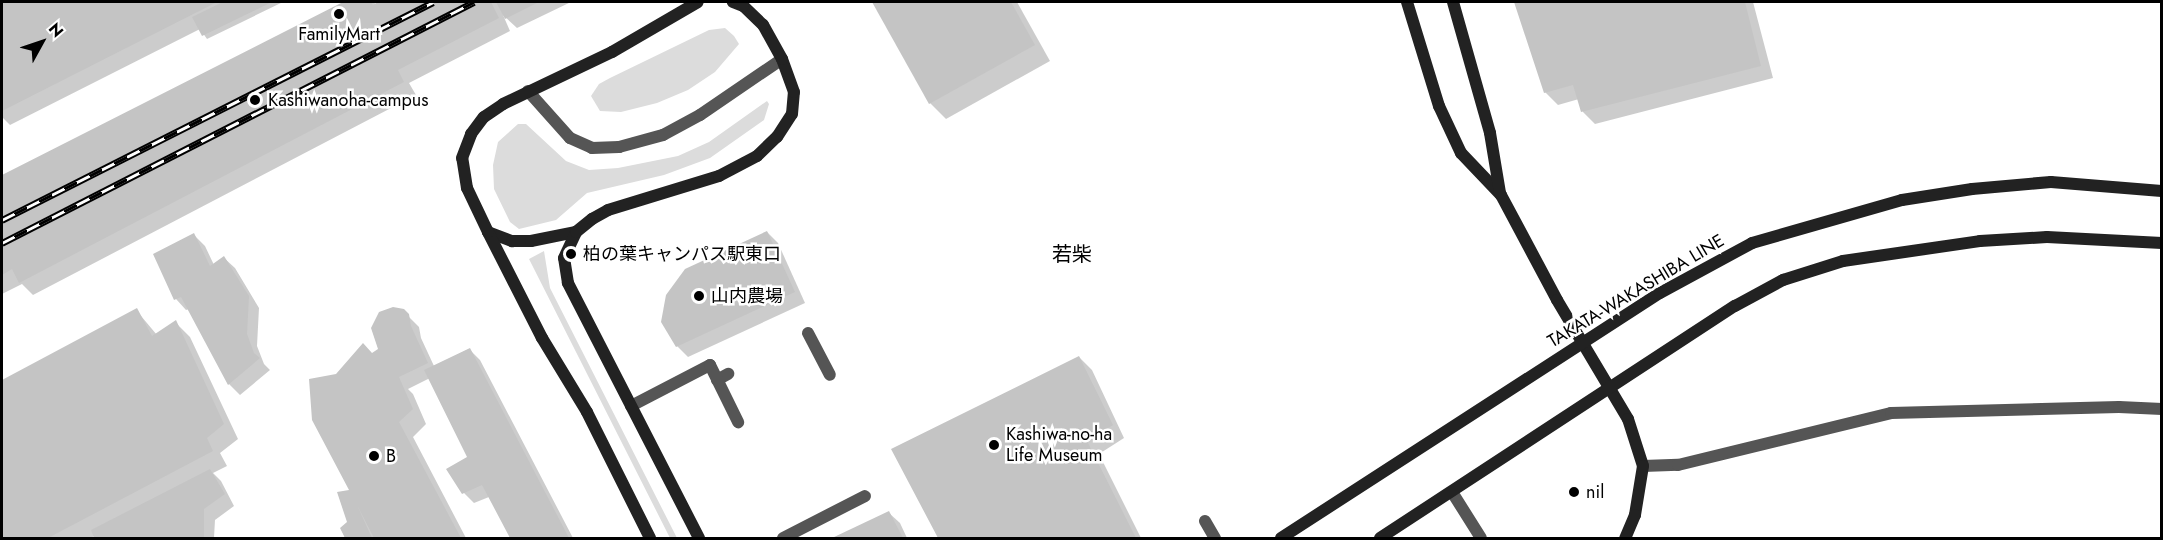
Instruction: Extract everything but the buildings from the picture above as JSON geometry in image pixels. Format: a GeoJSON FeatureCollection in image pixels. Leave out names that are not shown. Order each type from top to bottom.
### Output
{"type":"FeatureCollection","features":[{"type":"Feature","properties":{"kind":"street"},"geometry":{"type":"LineString","coordinates":[[650,538],[587,412],[542,338],[488,232],[467,188],[462,158],[471,134],[484,117],[528,91],[612,52],[698,2]]}},
{"type":"Feature","properties":{"kind":"street"},"geometry":{"type":"LineString","coordinates":[[488,232],[512,241],[531,241],[576,232],[608,210],[719,176],[757,156],[777,137],[792,114],[794,92],[782,59],[753,14],[733,2]]}},
{"type":"Feature","properties":{"kind":"street"},"geometry":{"type":"LineString","coordinates":[[1407,2],[1439,106],[1456,144],[1461,153],[1501,195],[1628,419],[1643,466],[1635,515],[1625,538]]}},
{"type":"Feature","properties":{"kind":"street"},"geometry":{"type":"LineString","coordinates":[[1453,2],[1490,134],[1501,195]]}},
{"type":"Feature","properties":{"kind":"street"},"geometry":{"type":"LineString","coordinates":[[528,91],[570,138],[592,148],[619,147],[663,135],[700,115],[782,59]]}},
{"type":"Feature","properties":{"kind":"street","name":"TAKATA-WAKASHIBA LINE"},"geometry":{"type":"LineString","coordinates":[[1281,538],[1660,293],[1752,243],[1902,200],[1972,189],[2051,182],[2162,191]]}},
{"type":"Feature","properties":{"kind":"street"},"geometry":{"type":"LineString","coordinates":[[576,232],[564,258],[568,283],[699,538]]}},
{"type":"Feature","properties":{"kind":"street"},"geometry":{"type":"LineString","coordinates":[[1380,538],[1735,306],[1783,280],[1843,261],[1980,241],[2036,237],[2162,243]]}},
{"type":"Feature","properties":{"kind":"street"},"geometry":{"type":"LineString","coordinates":[[808,333],[830,375]]}},
{"type":"Feature","properties":{"kind":"street"},"geometry":{"type":"LineString","coordinates":[[631,406],[710,365],[723,377],[738,422]]}},
{"type":"Feature","properties":{"kind":"street"},"geometry":{"type":"LineString","coordinates":[[1643,466],[1678,465],[1891,413],[2120,407],[2162,409]]}},
{"type":"Feature","properties":{"kind":"street"},"geometry":{"type":"LineString","coordinates":[[1452,492],[1481,538]]}},
{"type":"Feature","properties":{"kind":"street"},"geometry":{"type":"LineString","coordinates":[[783,538],[865,496]]}},
{"type":"Feature","properties":{"kind":"street"},"geometry":{"type":"LineString","coordinates":[[1205,521],[1215,538]]}},
{"type":"Feature","properties":{"kind":"shaded area"},"geometry":{"type":"Polygon","coordinates":[[[725,28],[739,44],[715,72],[688,90],[657,103],[621,112],[600,111],[591,96],[599,84],[610,78],[709,30],[725,28]]]}},
{"type":"Feature","properties":{"kind":"shaded area"},"geometry":{"type":"Polygon","coordinates":[[[767,101],[769,104],[764,120],[710,158],[664,175],[587,193],[556,220],[519,229],[510,222],[494,189],[493,165],[498,142],[518,124],[526,124],[566,161],[589,170],[618,168],[678,156],[709,142],[767,101]]]}},
{"type":"Feature","properties":{"kind":"shaded area"},"geometry":{"type":"Polygon","coordinates":[[[544,251],[550,288],[677,538],[670,538],[529,259],[544,251]]]}},
{"type":"Feature","properties":{"kind":"railway"},"geometry":{"type":"LineString","coordinates":[[2,220],[433,2]]}},
{"type":"Feature","properties":{"kind":"railway"},"geometry":{"type":"LineString","coordinates":[[2,243],[474,2]]}},
{"type":"Feature","properties":{"kind":"place","name":"FamilyMart"},"geometry":{"type":"Point","coordinates":[339,14]}},
{"type":"Feature","properties":{"kind":"place","name":"Kashiwanoha-campus"},"geometry":{"type":"Point","coordinates":[255,100]}},
{"type":"Feature","properties":{"kind":"place","name":"柏の葉キャンパス駅東口"},"geometry":{"type":"Point","coordinates":[571,254]}},
{"type":"Feature","properties":{"kind":"place","name":"山内農場"},"geometry":{"type":"Point","coordinates":[699,296]}},
{"type":"Feature","properties":{"kind":"place","name":"Kashiwa-no-ha Life Museum"},"geometry":{"type":"Point","coordinates":[994,445]}},
{"type":"Feature","properties":{"kind":"place","name":"B"},"geometry":{"type":"Point","coordinates":[374,456]}},
{"type":"Feature","properties":{"kind":"place","name":"nil"},"geometry":{"type":"Point","coordinates":[1574,492]}},
{"type":"Feature","properties":{"kind":"district","name":"若柴"},"geometry":{"type":"Point","coordinates":[1072,254]}}]}
